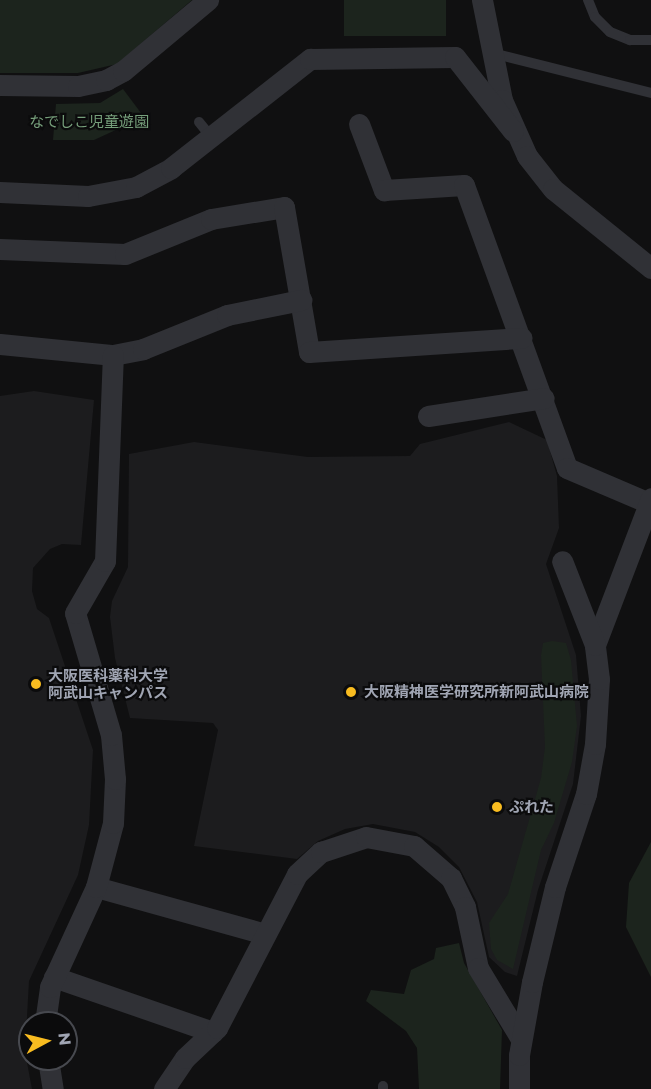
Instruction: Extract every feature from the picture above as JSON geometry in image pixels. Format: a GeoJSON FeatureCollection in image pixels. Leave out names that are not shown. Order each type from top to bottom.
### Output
{"type":"FeatureCollection","features":[{"type":"Feature","properties":{"kind":"street"},"geometry":{"type":"LineString","coordinates":[[0,85],[87,85],[126,75],[208,0]]}},
{"type":"Feature","properties":{"kind":"street"},"geometry":{"type":"LineString","coordinates":[[482,0],[492,53],[513,131]]}},
{"type":"Feature","properties":{"kind":"street"},"geometry":{"type":"LineString","coordinates":[[0,192],[88,196],[127,190],[163,173],[205,129],[310,59],[447,55],[455,57],[513,131],[534,168],[553,189],[651,268]]}},
{"type":"Feature","properties":{"kind":"street"},"geometry":{"type":"LineString","coordinates":[[359,124],[384,190],[464,184],[544,398],[567,468],[650,500],[595,645]]}},
{"type":"Feature","properties":{"kind":"street"},"geometry":{"type":"LineString","coordinates":[[0,249],[125,254],[211,219],[284,207],[309,352],[522,338]]}},
{"type":"Feature","properties":{"kind":"street"},"geometry":{"type":"LineString","coordinates":[[0,344],[113,355],[143,350],[227,315],[300,300]]}},
{"type":"Feature","properties":{"kind":"street"},"geometry":{"type":"LineString","coordinates":[[47,1011],[54,977],[96,887],[113,823],[114,757],[75,613],[105,561],[113,355]]}},
{"type":"Feature","properties":{"kind":"street"},"geometry":{"type":"LineString","coordinates":[[428,416],[544,398]]}},
{"type":"Feature","properties":{"kind":"street"},"geometry":{"type":"LineString","coordinates":[[519,1089],[521,1040],[549,907],[590,774],[599,679],[595,645],[562,561]]}},
{"type":"Feature","properties":{"kind":"street"},"geometry":{"type":"LineString","coordinates":[[164,1089],[185,1058],[213,1032],[297,874],[321,852],[366,837],[414,846],[440,865],[454,883],[465,907],[478,968],[521,1040]]}},
{"type":"Feature","properties":{"kind":"street"},"geometry":{"type":"LineString","coordinates":[[96,887],[266,934]]}},
{"type":"Feature","properties":{"kind":"street"},"geometry":{"type":"LineString","coordinates":[[54,977],[213,1032]]}},
{"type":"Feature","properties":{"kind":"street"},"geometry":{"type":"LineString","coordinates":[[50,1071],[53,1089]]}},
{"type":"Feature","properties":{"kind":"lane"},"geometry":{"type":"LineString","coordinates":[[588,0],[595,17],[610,32],[630,40],[651,40]]}},
{"type":"Feature","properties":{"kind":"lane"},"geometry":{"type":"LineString","coordinates":[[492,53],[651,93]]}},
{"type":"Feature","properties":{"kind":"shaded area","name":"大阪医科薬科大学 阿武山キャンパス"},"geometry":{"type":"Polygon","coordinates":[[[34,391],[94,400],[81,545],[62,544],[50,549],[33,568],[32,591],[37,609],[49,618],[93,750],[89,825],[78,875],[29,981],[27,1011],[18,1011],[18,1071],[29,1071],[32,1089],[0,1089],[0,396],[34,391]]]}},
{"type":"Feature","properties":{"kind":"shaded area","name":"大阪精神医学研究所新阿武山病院"},"geometry":{"type":"Polygon","coordinates":[[[509,422],[547,440],[557,476],[559,528],[546,564],[576,655],[581,716],[573,784],[538,890],[517,976],[505,972],[489,957],[477,902],[459,867],[439,847],[415,832],[373,824],[345,829],[318,841],[297,859],[194,846],[218,730],[213,723],[130,718],[115,658],[110,617],[112,601],[128,567],[129,454],[194,442],[308,457],[410,456],[420,444],[509,422]]]}},
{"type":"Feature","properties":{"kind":"green space"},"geometry":{"type":"Polygon","coordinates":[[[0,0],[192,0],[117,64],[78,73],[0,73],[0,0]]]}},
{"type":"Feature","properties":{"kind":"green space"},"geometry":{"type":"Polygon","coordinates":[[[344,0],[446,0],[446,36],[344,36],[344,0]]]}},
{"type":"Feature","properties":{"kind":"green space","name":"なでしこ児童遊園"},"geometry":{"type":"Polygon","coordinates":[[[123,89],[144,117],[94,140],[53,140],[56,104],[100,103],[123,89]]]}},
{"type":"Feature","properties":{"kind":"green space"},"geometry":{"type":"Polygon","coordinates":[[[552,641],[566,643],[571,660],[577,726],[572,762],[554,823],[541,850],[513,969],[497,960],[491,949],[489,923],[508,894],[541,778],[545,747],[541,655],[543,643],[552,641]]]}},
{"type":"Feature","properties":{"kind":"green space"},"geometry":{"type":"Polygon","coordinates":[[[651,842],[651,977],[626,927],[629,883],[651,842]]]}},
{"type":"Feature","properties":{"kind":"green space"},"geometry":{"type":"Polygon","coordinates":[[[459,943],[464,963],[502,1030],[500,1089],[419,1089],[417,1048],[406,1031],[366,1001],[371,990],[404,994],[411,970],[434,959],[436,948],[459,943]]]}},
{"type":"Feature","properties":{"kind":"place","name":"大阪医科薬科大学 阿武山キャンパス"},"geometry":{"type":"Point","coordinates":[36,684]}},
{"type":"Feature","properties":{"kind":"place","name":"大阪精神医学研究所新阿武山病院"},"geometry":{"type":"Point","coordinates":[351,692]}},
{"type":"Feature","properties":{"kind":"place","name":"ぷれた"},"geometry":{"type":"Point","coordinates":[497,807]}}]}
